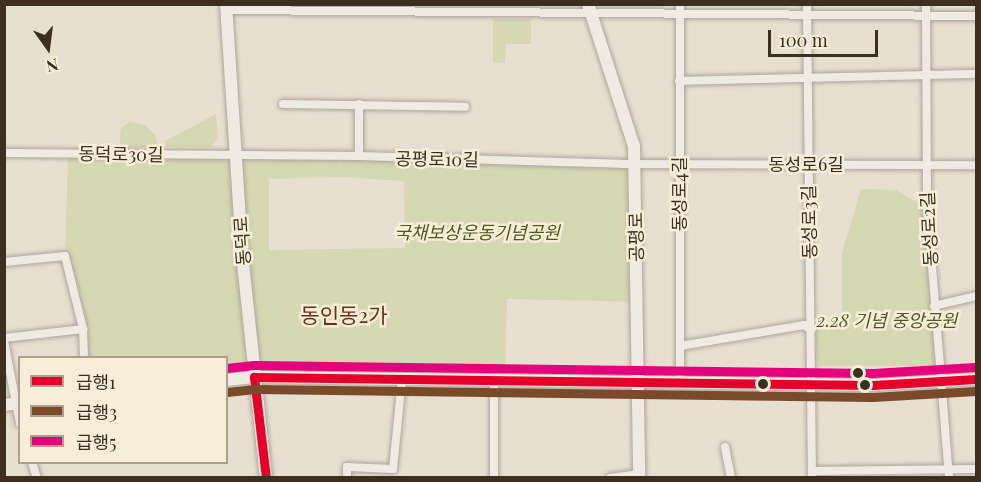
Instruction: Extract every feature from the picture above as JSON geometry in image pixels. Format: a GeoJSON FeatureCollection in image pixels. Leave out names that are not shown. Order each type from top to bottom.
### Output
{"type":"FeatureCollection","features":[{"type":"Feature","properties":{"kind":"main road","name":"동덕로"},"geometry":{"type":"LineString","coordinates":[[227,7],[238,157],[242,254],[266,477]]}},
{"type":"Feature","properties":{"kind":"main road","name":"공평로"},"geometry":{"type":"LineString","coordinates":[[590,8],[634,146],[639,476]]}},
{"type":"Feature","properties":{"kind":"main road"},"geometry":{"type":"LineString","coordinates":[[228,380],[254,377],[639,384],[811,384],[940,383],[976,379]]}},
{"type":"Feature","properties":{"kind":"street","name":"동성로3길"},"geometry":{"type":"LineString","coordinates":[[807,4],[812,474]]}},
{"type":"Feature","properties":{"kind":"street","name":"동성로2길"},"geometry":{"type":"LineString","coordinates":[[926,4],[926,165],[934,306],[948,473]]}},
{"type":"Feature","properties":{"kind":"street"},"geometry":{"type":"LineString","coordinates":[[227,7],[680,9],[807,15],[976,16]]}},
{"type":"Feature","properties":{"kind":"street","name":"동성로4길"},"geometry":{"type":"LineString","coordinates":[[680,9],[680,384]]}},
{"type":"Feature","properties":{"kind":"street"},"geometry":{"type":"LineString","coordinates":[[679,81],[976,74]]}},
{"type":"Feature","properties":{"kind":"street"},"geometry":{"type":"LineString","coordinates":[[283,104],[465,107]]}},
{"type":"Feature","properties":{"kind":"street"},"geometry":{"type":"LineString","coordinates":[[359,104],[359,156]]}},
{"type":"Feature","properties":{"kind":"street","name":"동덕로30길"},"geometry":{"type":"LineString","coordinates":[[4,153],[238,157]]}},
{"type":"Feature","properties":{"kind":"street","name":"공평로10길"},"geometry":{"type":"LineString","coordinates":[[238,157],[359,156],[635,163]]}},
{"type":"Feature","properties":{"kind":"street","name":"동성로6길"},"geometry":{"type":"LineString","coordinates":[[635,163],[976,165]]}},
{"type":"Feature","properties":{"kind":"street"},"geometry":{"type":"LineString","coordinates":[[4,262],[65,256],[83,329],[84,356]]}},
{"type":"Feature","properties":{"kind":"street"},"geometry":{"type":"LineString","coordinates":[[934,306],[976,296]]}},
{"type":"Feature","properties":{"kind":"street"},"geometry":{"type":"LineString","coordinates":[[680,346],[804,325],[811,330]]}},
{"type":"Feature","properties":{"kind":"street"},"geometry":{"type":"LineString","coordinates":[[13,404],[4,339],[83,329]]}},
{"type":"Feature","properties":{"kind":"street"},"geometry":{"type":"LineString","coordinates":[[346,477],[347,467],[393,469],[402,379]]}},
{"type":"Feature","properties":{"kind":"street"},"geometry":{"type":"LineString","coordinates":[[494,380],[494,477]]}},
{"type":"Feature","properties":{"kind":"street"},"geometry":{"type":"LineString","coordinates":[[725,447],[731,477]]}},
{"type":"Feature","properties":{"kind":"street"},"geometry":{"type":"LineString","coordinates":[[812,474],[948,473],[976,468]]}},
{"type":"Feature","properties":{"kind":"street"},"geometry":{"type":"LineString","coordinates":[[610,477],[639,476]]}},
{"type":"Feature","properties":{"kind":"green space"},"geometry":{"type":"Polygon","coordinates":[[[493,19],[531,19],[531,44],[506,44],[505,63],[493,62],[493,19]]]}},
{"type":"Feature","properties":{"kind":"green space"},"geometry":{"type":"Polygon","coordinates":[[[216,114],[218,138],[211,147],[166,147],[165,141],[216,114]]]}},
{"type":"Feature","properties":{"kind":"green space"},"geometry":{"type":"Polygon","coordinates":[[[129,122],[145,125],[155,135],[159,147],[119,148],[121,128],[129,122]]]}},
{"type":"Feature","properties":{"kind":"green space","name":"국채보상운동기념공원"},"geometry":{"type":"Polygon","coordinates":[[[68,153],[340,156],[341,167],[342,156],[635,163],[637,302],[507,299],[505,380],[228,380],[228,356],[84,356],[65,256],[68,153]],[[341,177],[269,179],[269,250],[405,248],[404,181],[341,177]]]}},
{"type":"Feature","properties":{"kind":"green space","name":"2.28 기념 중앙공원"},"geometry":{"type":"Polygon","coordinates":[[[861,189],[896,190],[925,207],[935,366],[819,366],[817,363],[815,322],[842,321],[842,253],[861,189]]]}},
{"type":"Feature","properties":{"kind":"transit line","name":"급행5"},"geometry":{"type":"LineString","coordinates":[[228,368],[254,365],[873,373],[975,367]]}},
{"type":"Feature","properties":{"kind":"transit line","name":"급행1"},"geometry":{"type":"LineString","coordinates":[[266,478],[254,377],[873,385],[976,379]]}},
{"type":"Feature","properties":{"kind":"transit line","name":"급행3"},"geometry":{"type":"LineString","coordinates":[[228,392],[255,389],[873,397],[976,391]]}},
{"type":"Feature","properties":{"kind":"district","name":"동인동2가"},"geometry":{"type":"Point","coordinates":[344,314]}}]}
